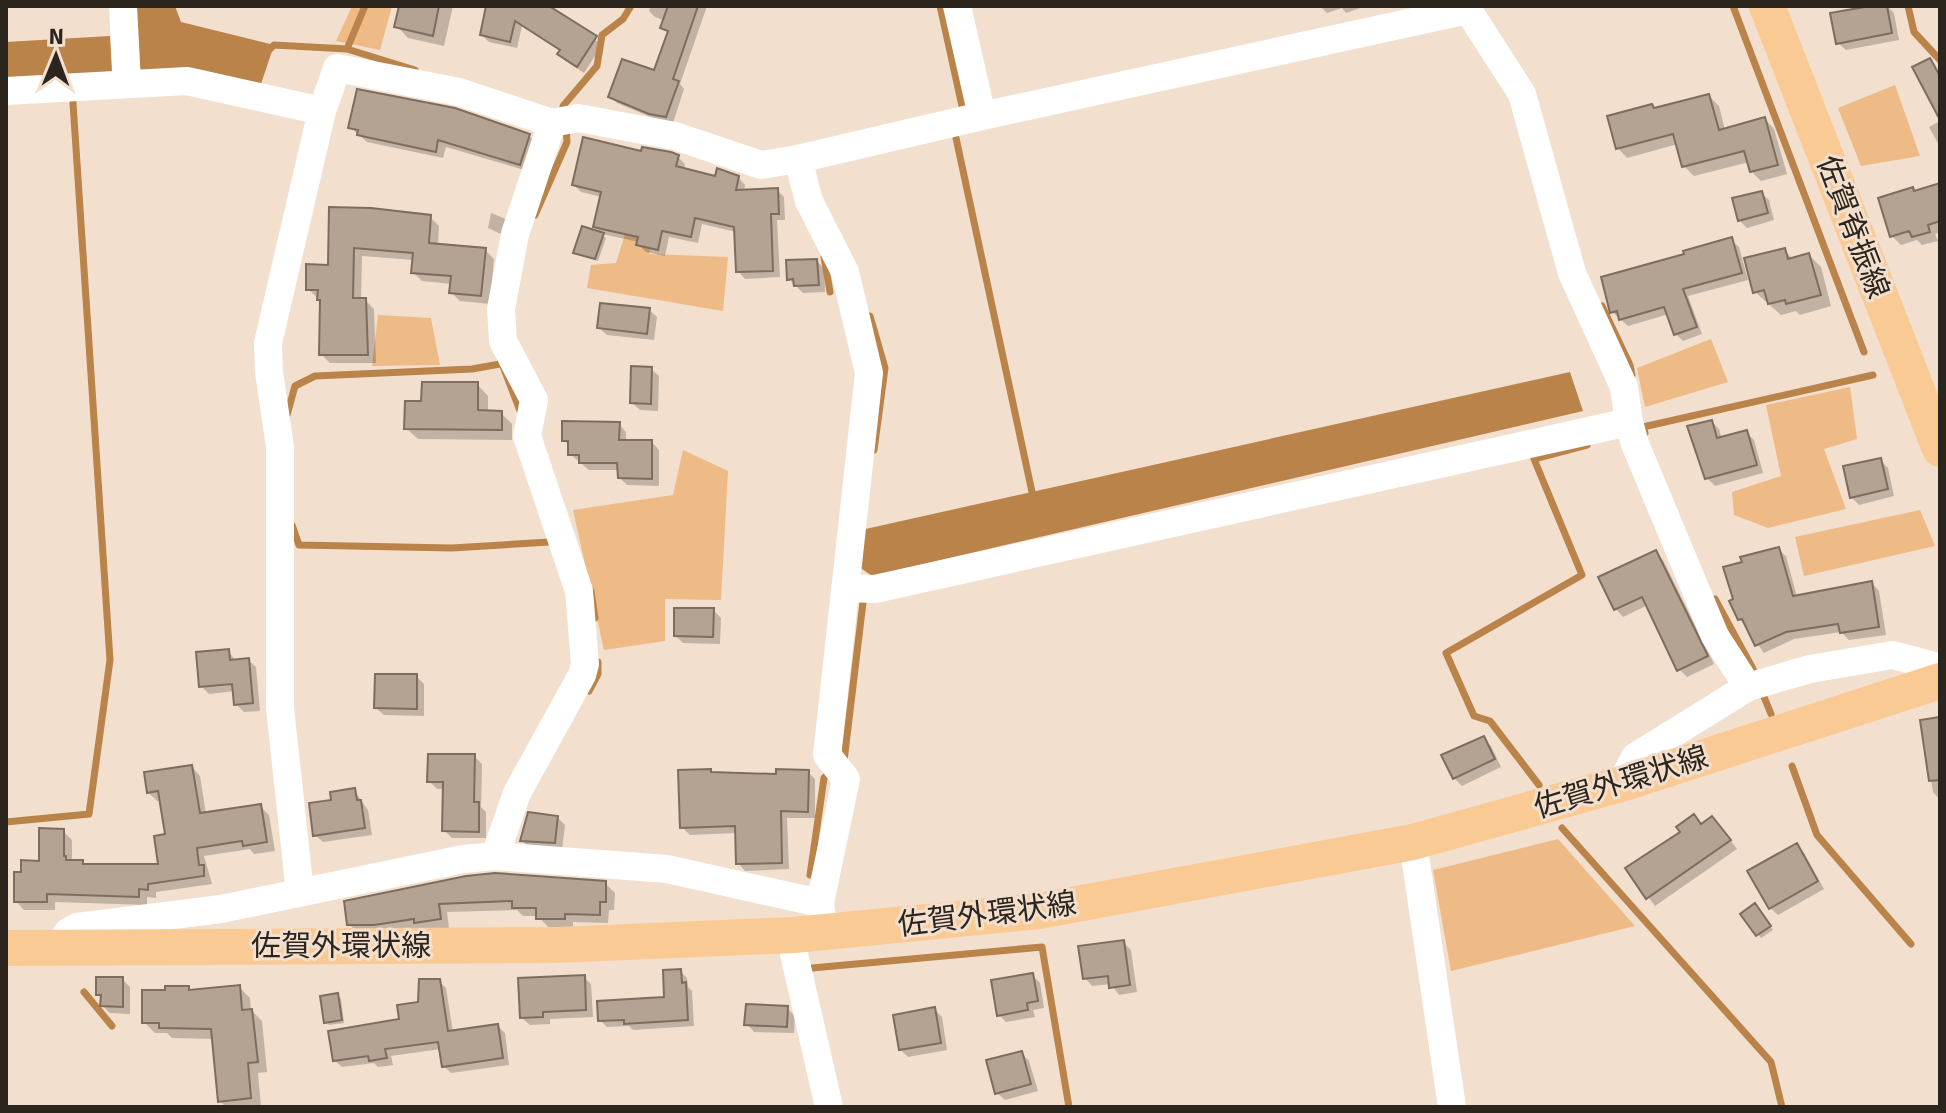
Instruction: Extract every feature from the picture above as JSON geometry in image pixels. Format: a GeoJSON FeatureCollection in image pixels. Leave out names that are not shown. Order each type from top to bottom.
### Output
{"type":"FeatureCollection","features":[{"type":"Feature","properties":{"kind":"main road","name":"佐賀脊振線"},"geometry":{"type":"LineString","coordinates":[[1767,6],[1940,449]]}},
{"type":"Feature","properties":{"kind":"main road","name":"佐賀外環状線"},"geometry":{"type":"LineString","coordinates":[[6,948],[556,945],[813,924],[1039,911],[1413,842],[1621,784],[1940,681]]}},
{"type":"Feature","properties":{"kind":"street"},"geometry":{"type":"LineString","coordinates":[[123,6],[125,62]]}},
{"type":"Feature","properties":{"kind":"street"},"geometry":{"type":"LineString","coordinates":[[957,6],[982,116]]}},
{"type":"Feature","properties":{"kind":"street"},"geometry":{"type":"LineString","coordinates":[[300,893],[280,708],[280,447],[268,343],[322,111],[337,68],[459,92],[565,120],[675,136],[761,165],[1466,8],[1522,94],[1572,273],[1624,387],[1635,444],[1715,636],[1748,687]]}},
{"type":"Feature","properties":{"kind":"street"},"geometry":{"type":"LineString","coordinates":[[6,91],[125,62],[187,81],[322,111]]}},
{"type":"Feature","properties":{"kind":"street"},"geometry":{"type":"LineString","coordinates":[[495,856],[517,793],[582,675],[585,664],[579,591],[529,428],[534,400],[507,349],[501,309],[515,234],[565,120]]}},
{"type":"Feature","properties":{"kind":"street"},"geometry":{"type":"LineString","coordinates":[[798,159],[809,201],[845,272],[869,373],[827,755],[846,779],[813,924],[794,954],[829,1107]]}},
{"type":"Feature","properties":{"kind":"street"},"geometry":{"type":"LineString","coordinates":[[845,588],[875,589],[1629,422]]}},
{"type":"Feature","properties":{"kind":"street"},"geometry":{"type":"LineString","coordinates":[[1621,784],[1635,757],[1748,687],[1810,669],[1892,655],[1931,665],[1940,672]]}},
{"type":"Feature","properties":{"kind":"street"},"geometry":{"type":"LineString","coordinates":[[1413,842],[1452,1107]]}},
{"type":"Feature","properties":{"kind":"street"},"geometry":{"type":"LineString","coordinates":[[57,948],[68,932],[77,927],[221,909],[463,859],[495,856],[667,869],[813,924]]}},
{"type":"Feature","properties":{"kind":"shaded area"},"geometry":{"type":"Polygon","coordinates":[[[134,6],[175,6],[181,22],[274,45],[261,84],[140,72],[134,6]]]}},
{"type":"Feature","properties":{"kind":"shaded area"},"geometry":{"type":"Polygon","coordinates":[[[352,6],[392,6],[380,50],[336,41],[352,6]]]}},
{"type":"Feature","properties":{"kind":"shaded area"},"geometry":{"type":"Polygon","coordinates":[[[110,36],[112,73],[6,79],[6,42],[110,36]]]}},
{"type":"Feature","properties":{"kind":"shaded area"},"geometry":{"type":"Polygon","coordinates":[[[1895,85],[1920,156],[1861,166],[1838,108],[1895,85]]]}},
{"type":"Feature","properties":{"kind":"shaded area"},"geometry":{"type":"Polygon","coordinates":[[[637,196],[660,203],[649,254],[728,257],[723,311],[587,288],[591,265],[616,263],[637,196]]]}},
{"type":"Feature","properties":{"kind":"shaded area"},"geometry":{"type":"Polygon","coordinates":[[[378,315],[431,318],[440,365],[372,366],[378,315]]]}},
{"type":"Feature","properties":{"kind":"shaded area"},"geometry":{"type":"Polygon","coordinates":[[[1711,339],[1728,382],[1645,407],[1637,368],[1711,339]]]}},
{"type":"Feature","properties":{"kind":"shaded area"},"geometry":{"type":"Polygon","coordinates":[[[1570,372],[1583,411],[872,576],[858,566],[861,530],[1570,372]]]}},
{"type":"Feature","properties":{"kind":"shaded area"},"geometry":{"type":"Polygon","coordinates":[[[1850,387],[1857,439],[1824,449],[1846,509],[1768,528],[1734,515],[1732,492],[1781,476],[1766,405],[1850,387]]]}},
{"type":"Feature","properties":{"kind":"shaded area"},"geometry":{"type":"Polygon","coordinates":[[[683,450],[728,471],[721,600],[665,599],[665,641],[604,650],[573,510],[673,495],[683,450]]]}},
{"type":"Feature","properties":{"kind":"shaded area"},"geometry":{"type":"Polygon","coordinates":[[[1920,510],[1935,546],[1804,576],[1795,537],[1920,510]]]}},
{"type":"Feature","properties":{"kind":"shaded area"},"geometry":{"type":"Polygon","coordinates":[[[1558,839],[1635,926],[1451,971],[1433,870],[1558,839]]]}},
{"type":"Feature","properties":{"kind":"building"},"geometry":{"type":"Polygon","coordinates":[[[399,6],[439,6],[433,36],[394,27],[399,6]]]}},
{"type":"Feature","properties":{"kind":"building"},"geometry":{"type":"Polygon","coordinates":[[[486,6],[549,6],[597,36],[577,67],[557,54],[560,50],[515,21],[510,42],[480,35],[486,6]]]}},
{"type":"Feature","properties":{"kind":"building"},"geometry":{"type":"Polygon","coordinates":[[[668,6],[698,6],[673,79],[679,81],[666,117],[649,114],[608,97],[622,59],[654,70],[668,31],[660,28],[668,6]]]}},
{"type":"Feature","properties":{"kind":"building"},"geometry":{"type":"Polygon","coordinates":[[[1887,6],[1892,33],[1836,44],[1830,13],[1887,6]]]}},
{"type":"Feature","properties":{"kind":"building"},"geometry":{"type":"Polygon","coordinates":[[[1930,58],[1940,76],[1940,120],[1912,67],[1930,58]]]}},
{"type":"Feature","properties":{"kind":"building"},"geometry":{"type":"Polygon","coordinates":[[[357,89],[455,108],[530,134],[520,165],[438,140],[436,152],[357,135],[358,130],[348,128],[357,89]]]}},
{"type":"Feature","properties":{"kind":"building"},"geometry":{"type":"Polygon","coordinates":[[[1709,94],[1719,130],[1765,117],[1778,165],[1750,172],[1744,151],[1682,167],[1673,134],[1616,149],[1607,116],[1709,94]]]}},
{"type":"Feature","properties":{"kind":"building"},"geometry":{"type":"Polygon","coordinates":[[[583,137],[641,151],[642,147],[671,152],[679,155],[676,166],[715,176],[717,168],[739,176],[736,190],[778,188],[779,214],[771,214],[773,271],[736,272],[734,227],[695,218],[691,237],[662,231],[658,250],[636,245],[638,237],[593,227],[601,192],[572,185],[583,137]]]}},
{"type":"Feature","properties":{"kind":"building"},"geometry":{"type":"Polygon","coordinates":[[[1940,183],[1940,221],[1928,225],[1930,232],[1912,237],[1909,231],[1890,237],[1878,198],[1913,187],[1914,191],[1940,183]]]}},
{"type":"Feature","properties":{"kind":"building"},"geometry":{"type":"Polygon","coordinates":[[[1762,191],[1768,213],[1738,221],[1732,198],[1762,191]]]}},
{"type":"Feature","properties":{"kind":"building"},"geometry":{"type":"Polygon","coordinates":[[[329,207],[431,215],[429,243],[486,248],[481,296],[449,293],[451,276],[411,273],[413,253],[354,248],[353,298],[366,298],[368,355],[319,355],[320,300],[317,300],[318,290],[306,290],[306,264],[328,265],[329,207]]]}},
{"type":"Feature","properties":{"kind":"building"},"geometry":{"type":"Polygon","coordinates":[[[582,226],[604,233],[595,259],[573,253],[582,226]]]}},
{"type":"Feature","properties":{"kind":"building"},"geometry":{"type":"Polygon","coordinates":[[[1732,237],[1742,273],[1683,289],[1697,327],[1674,335],[1664,307],[1619,320],[1617,311],[1610,313],[1601,277],[1732,237]]]}},
{"type":"Feature","properties":{"kind":"building"},"geometry":{"type":"Polygon","coordinates":[[[1785,248],[1788,259],[1809,253],[1821,295],[1786,304],[1785,300],[1768,304],[1764,290],[1753,293],[1744,258],[1785,248]]]}},
{"type":"Feature","properties":{"kind":"building"},"geometry":{"type":"Polygon","coordinates":[[[817,259],[819,285],[794,286],[793,279],[787,280],[786,260],[817,259]]]}},
{"type":"Feature","properties":{"kind":"building"},"geometry":{"type":"Polygon","coordinates":[[[600,303],[650,308],[647,334],[597,328],[600,303]]]}},
{"type":"Feature","properties":{"kind":"building"},"geometry":{"type":"Polygon","coordinates":[[[631,366],[652,367],[651,404],[630,403],[631,366]]]}},
{"type":"Feature","properties":{"kind":"building"},"geometry":{"type":"Polygon","coordinates":[[[422,382],[478,382],[478,410],[502,411],[502,430],[404,429],[405,401],[421,401],[422,382]]]}},
{"type":"Feature","properties":{"kind":"building"},"geometry":{"type":"Polygon","coordinates":[[[1712,420],[1717,438],[1747,430],[1757,465],[1705,479],[1687,426],[1712,420]]]}},
{"type":"Feature","properties":{"kind":"building"},"geometry":{"type":"Polygon","coordinates":[[[562,421],[620,422],[619,440],[652,440],[652,479],[618,478],[617,463],[579,463],[579,455],[568,455],[568,441],[562,441],[562,421]]]}},
{"type":"Feature","properties":{"kind":"building"},"geometry":{"type":"Polygon","coordinates":[[[1881,458],[1888,489],[1850,498],[1843,466],[1881,458]]]}},
{"type":"Feature","properties":{"kind":"building"},"geometry":{"type":"Polygon","coordinates":[[[1779,547],[1793,596],[1872,581],[1879,627],[1840,633],[1838,624],[1786,632],[1755,646],[1729,601],[1733,599],[1723,567],[1742,562],[1740,557],[1779,547]]]}},
{"type":"Feature","properties":{"kind":"building"},"geometry":{"type":"Polygon","coordinates":[[[1656,550],[1708,656],[1677,671],[1642,597],[1614,610],[1598,577],[1656,550]]]}},
{"type":"Feature","properties":{"kind":"building"},"geometry":{"type":"Polygon","coordinates":[[[674,608],[714,608],[713,637],[674,636],[674,608]]]}},
{"type":"Feature","properties":{"kind":"building"},"geometry":{"type":"Polygon","coordinates":[[[229,649],[230,660],[249,658],[253,703],[234,705],[232,684],[199,687],[196,652],[229,649]]]}},
{"type":"Feature","properties":{"kind":"building"},"geometry":{"type":"Polygon","coordinates":[[[375,674],[417,674],[417,709],[374,708],[375,674]]]}},
{"type":"Feature","properties":{"kind":"building"},"geometry":{"type":"Polygon","coordinates":[[[1940,717],[1940,780],[1929,781],[1920,720],[1940,717]]]}},
{"type":"Feature","properties":{"kind":"building"},"geometry":{"type":"Polygon","coordinates":[[[1484,736],[1495,759],[1453,779],[1441,755],[1484,736]]]}},
{"type":"Feature","properties":{"kind":"building"},"geometry":{"type":"Polygon","coordinates":[[[428,754],[475,754],[474,802],[479,802],[479,832],[442,831],[443,782],[427,782],[428,754]]]}},
{"type":"Feature","properties":{"kind":"building"},"geometry":{"type":"Polygon","coordinates":[[[192,765],[200,813],[261,804],[267,842],[243,846],[242,841],[197,848],[199,865],[204,865],[204,876],[148,884],[148,890],[139,889],[139,897],[47,894],[47,902],[14,902],[14,872],[21,872],[21,860],[39,861],[39,828],[64,829],[66,860],[83,860],[83,864],[158,864],[154,836],[165,834],[158,791],[147,793],[144,772],[192,765]]]}},
{"type":"Feature","properties":{"kind":"building"},"geometry":{"type":"Polygon","coordinates":[[[711,769],[711,772],[776,774],[776,769],[809,770],[808,812],[781,811],[782,863],[736,864],[735,826],[680,828],[678,770],[711,769]]]}},
{"type":"Feature","properties":{"kind":"building"},"geometry":{"type":"Polygon","coordinates":[[[355,788],[357,800],[361,800],[365,828],[313,836],[309,803],[331,800],[330,792],[355,788]]]}},
{"type":"Feature","properties":{"kind":"building"},"geometry":{"type":"Polygon","coordinates":[[[528,812],[558,816],[555,843],[520,841],[528,812]]]}},
{"type":"Feature","properties":{"kind":"building"},"geometry":{"type":"Polygon","coordinates":[[[1694,814],[1701,824],[1712,816],[1731,840],[1646,899],[1625,868],[1680,832],[1676,827],[1694,814]]]}},
{"type":"Feature","properties":{"kind":"building"},"geometry":{"type":"Polygon","coordinates":[[[1797,843],[1818,881],[1769,909],[1747,871],[1797,843]]]}},
{"type":"Feature","properties":{"kind":"building"},"geometry":{"type":"Polygon","coordinates":[[[495,873],[606,881],[606,902],[600,902],[600,915],[565,914],[565,919],[536,919],[536,908],[512,908],[512,901],[439,904],[441,919],[414,923],[414,919],[374,925],[347,925],[344,901],[495,873]]]}},
{"type":"Feature","properties":{"kind":"building"},"geometry":{"type":"Polygon","coordinates":[[[1755,903],[1771,926],[1756,936],[1740,914],[1755,903]]]}},
{"type":"Feature","properties":{"kind":"building"},"geometry":{"type":"Polygon","coordinates":[[[1124,940],[1130,985],[1109,988],[1108,976],[1083,979],[1078,946],[1124,940]]]}},
{"type":"Feature","properties":{"kind":"building"},"geometry":{"type":"Polygon","coordinates":[[[681,969],[682,983],[686,982],[688,1020],[624,1024],[624,1020],[598,1021],[597,1001],[664,997],[663,970],[681,969]]]}},
{"type":"Feature","properties":{"kind":"building"},"geometry":{"type":"Polygon","coordinates":[[[1033,973],[1038,1001],[1027,1003],[1028,1010],[997,1016],[991,980],[1033,973]]]}},
{"type":"Feature","properties":{"kind":"building"},"geometry":{"type":"Polygon","coordinates":[[[585,975],[586,1010],[543,1012],[543,1017],[520,1018],[518,978],[585,975]]]}},
{"type":"Feature","properties":{"kind":"building"},"geometry":{"type":"Polygon","coordinates":[[[96,977],[123,977],[123,1007],[100,1006],[101,995],[96,995],[96,977]]]}},
{"type":"Feature","properties":{"kind":"building"},"geometry":{"type":"Polygon","coordinates":[[[419,979],[440,979],[448,1031],[498,1024],[503,1058],[442,1067],[438,1042],[385,1049],[387,1058],[369,1061],[368,1056],[333,1061],[328,1031],[399,1019],[397,1005],[418,1002],[419,979]]]}},
{"type":"Feature","properties":{"kind":"building"},"geometry":{"type":"Polygon","coordinates":[[[240,985],[242,1010],[252,1009],[258,1062],[248,1063],[251,1098],[218,1102],[211,1029],[159,1028],[159,1023],[142,1023],[142,990],[165,990],[165,986],[189,986],[189,990],[240,985]]]}},
{"type":"Feature","properties":{"kind":"building"},"geometry":{"type":"Polygon","coordinates":[[[338,993],[342,1020],[324,1023],[320,996],[338,993]]]}},
{"type":"Feature","properties":{"kind":"building"},"geometry":{"type":"Polygon","coordinates":[[[746,1004],[788,1006],[787,1027],[744,1025],[746,1004]]]}},
{"type":"Feature","properties":{"kind":"building"},"geometry":{"type":"Polygon","coordinates":[[[935,1007],[941,1043],[899,1050],[893,1015],[935,1007]]]}},
{"type":"Feature","properties":{"kind":"building"},"geometry":{"type":"Polygon","coordinates":[[[1022,1051],[1031,1084],[995,1094],[986,1060],[1022,1051]]]}},
{"type":"Feature","properties":{"kind":"waterway"},"geometry":{"type":"LineString","coordinates":[[347,49],[365,6]]}},
{"type":"Feature","properties":{"kind":"waterway"},"geometry":{"type":"LineString","coordinates":[[564,114],[563,106],[597,66],[602,35],[623,19],[631,6]]}},
{"type":"Feature","properties":{"kind":"waterway"},"geometry":{"type":"LineString","coordinates":[[940,6],[962,106]]}},
{"type":"Feature","properties":{"kind":"waterway"},"geometry":{"type":"LineString","coordinates":[[1733,6],[1864,352]]}},
{"type":"Feature","properties":{"kind":"waterway"},"geometry":{"type":"LineString","coordinates":[[1908,6],[1914,32],[1940,60]]}},
{"type":"Feature","properties":{"kind":"waterway"},"geometry":{"type":"LineString","coordinates":[[269,50],[274,45],[347,49],[415,70]]}},
{"type":"Feature","properties":{"kind":"waterway"},"geometry":{"type":"LineString","coordinates":[[6,822],[89,814],[110,660],[73,103]]}},
{"type":"Feature","properties":{"kind":"waterway"},"geometry":{"type":"LineString","coordinates":[[535,215],[567,142],[566,126]]}},
{"type":"Feature","properties":{"kind":"waterway"},"geometry":{"type":"LineString","coordinates":[[956,138],[1032,492]]}},
{"type":"Feature","properties":{"kind":"waterway"},"geometry":{"type":"LineString","coordinates":[[824,257],[830,292]]}},
{"type":"Feature","properties":{"kind":"waterway"},"geometry":{"type":"LineString","coordinates":[[1602,306],[1632,375]]}},
{"type":"Feature","properties":{"kind":"waterway"},"geometry":{"type":"LineString","coordinates":[[870,316],[885,368],[874,450]]}},
{"type":"Feature","properties":{"kind":"waterway"},"geometry":{"type":"LineString","coordinates":[[501,361],[522,416]]}},
{"type":"Feature","properties":{"kind":"waterway"},"geometry":{"type":"LineString","coordinates":[[287,415],[295,386],[315,376],[472,369],[500,364]]}},
{"type":"Feature","properties":{"kind":"waterway"},"geometry":{"type":"LineString","coordinates":[[1645,433],[1643,427],[1873,375]]}},
{"type":"Feature","properties":{"kind":"waterway"},"geometry":{"type":"LineString","coordinates":[[1539,785],[1490,721],[1474,716],[1446,653],[1582,575],[1534,459],[1587,445]]}},
{"type":"Feature","properties":{"kind":"waterway"},"geometry":{"type":"LineString","coordinates":[[292,525],[299,545],[452,548],[549,542]]}},
{"type":"Feature","properties":{"kind":"waterway"},"geometry":{"type":"LineString","coordinates":[[591,591],[595,618]]}},
{"type":"Feature","properties":{"kind":"waterway"},"geometry":{"type":"LineString","coordinates":[[842,763],[864,594]]}},
{"type":"Feature","properties":{"kind":"waterway"},"geometry":{"type":"LineString","coordinates":[[1715,599],[1753,669]]}},
{"type":"Feature","properties":{"kind":"waterway"},"geometry":{"type":"LineString","coordinates":[[589,691],[598,674],[598,662]]}},
{"type":"Feature","properties":{"kind":"waterway"},"geometry":{"type":"LineString","coordinates":[[1762,692],[1771,714]]}},
{"type":"Feature","properties":{"kind":"waterway"},"geometry":{"type":"LineString","coordinates":[[1792,766],[1817,835],[1911,944]]}},
{"type":"Feature","properties":{"kind":"waterway"},"geometry":{"type":"LineString","coordinates":[[810,875],[824,778],[832,771]]}},
{"type":"Feature","properties":{"kind":"waterway"},"geometry":{"type":"LineString","coordinates":[[1562,828],[1771,1062],[1782,1107]]}},
{"type":"Feature","properties":{"kind":"waterway"},"geometry":{"type":"LineString","coordinates":[[812,968],[1042,947],[1069,1107]]}},
{"type":"Feature","properties":{"kind":"waterway"},"geometry":{"type":"LineString","coordinates":[[84,992],[112,1026]]}}]}
